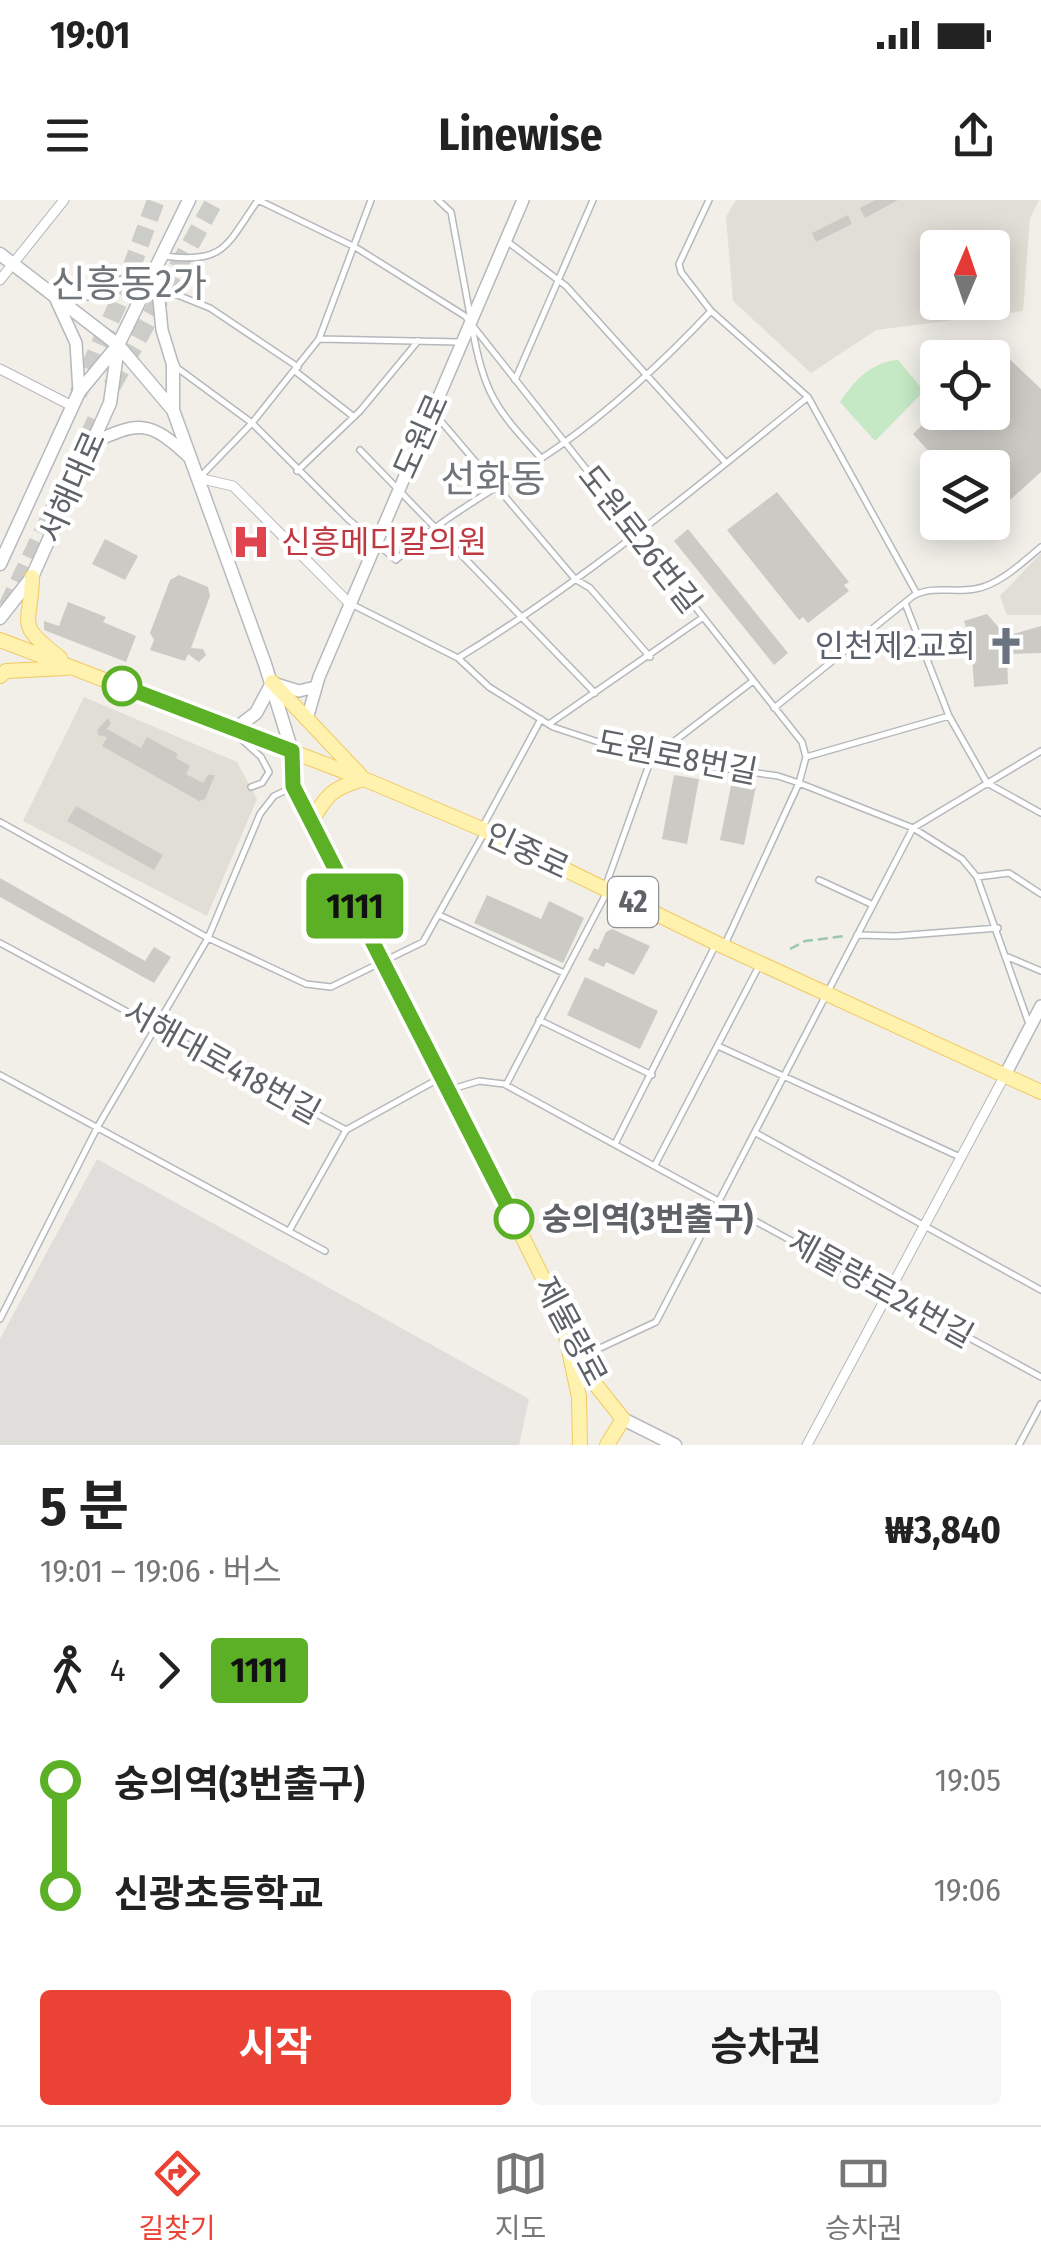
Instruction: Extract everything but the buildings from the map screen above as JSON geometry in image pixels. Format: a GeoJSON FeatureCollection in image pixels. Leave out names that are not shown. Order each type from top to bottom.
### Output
{"type":"FeatureCollection","features":[{"type":"Feature","properties":{"kind":"main road","name":"서해대로"},"geometry":{"type":"LineString","coordinates":[[0,564],[79,392],[118,345],[189,200]]}},
{"type":"Feature","properties":{"kind":"main road","name":"제물량로"},"geometry":{"type":"LineString","coordinates":[[0,254],[118,345],[173,410],[272,682],[292,751],[293,786],[596,1385],[623,1419]]}},
{"type":"Feature","properties":{"kind":"main road","name":"서해대로"},"geometry":{"type":"LineString","coordinates":[[0,618],[32,577],[110,403],[118,345]]}},
{"type":"Feature","properties":{"kind":"main road"},"geometry":{"type":"LineString","coordinates":[[173,366],[173,410]]}},
{"type":"Feature","properties":{"kind":"main road"},"geometry":{"type":"LineString","coordinates":[[32,577],[26,620],[30,634],[72,668]]}},
{"type":"Feature","properties":{"kind":"main road","name":"인중로"},"geometry":{"type":"LineString","coordinates":[[0,640],[364,779],[484,830],[720,945],[1041,1092]]}},
{"type":"Feature","properties":{"kind":"main road"},"geometry":{"type":"LineString","coordinates":[[0,676],[6,671],[72,668]]}},
{"type":"Feature","properties":{"kind":"main road"},"geometry":{"type":"LineString","coordinates":[[230,728],[256,713],[272,682],[364,779],[338,786],[328,794],[311,823]]}},
{"type":"Feature","properties":{"kind":"main road"},"geometry":{"type":"LineString","coordinates":[[562,1316],[579,1397],[580,1445]]}},
{"type":"Feature","properties":{"kind":"main road"},"geometry":{"type":"LineString","coordinates":[[607,1445],[623,1419],[675,1445]]}},
{"type":"Feature","properties":{"kind":"street"},"geometry":{"type":"LineString","coordinates":[[0,280],[64,200]]}},
{"type":"Feature","properties":{"kind":"street","name":"도원로"},"geometry":{"type":"LineString","coordinates":[[307,719],[315,688],[374,544],[522,200]]}},
{"type":"Feature","properties":{"kind":"street"},"geometry":{"type":"LineString","coordinates":[[79,392],[76,343],[53,293],[92,294],[159,262],[162,330],[173,366]]}},
{"type":"Feature","properties":{"kind":"street"},"geometry":{"type":"LineString","coordinates":[[0,369],[72,406]]}},
{"type":"Feature","properties":{"kind":"street"},"geometry":{"type":"LineString","coordinates":[[92,443],[139,425],[153,428],[190,458]]}},
{"type":"Feature","properties":{"kind":"street"},"geometry":{"type":"LineString","coordinates":[[198,478],[233,486],[350,604]]}},
{"type":"Feature","properties":{"kind":"street"},"geometry":{"type":"LineString","coordinates":[[272,682],[298,690],[315,688]]}},
{"type":"Feature","properties":{"kind":"street"},"geometry":{"type":"LineString","coordinates":[[807,1445],[1041,1006]]}},
{"type":"Feature","properties":{"kind":"lane"},"geometry":{"type":"LineString","coordinates":[[159,262],[198,261],[216,254],[258,200],[355,247],[471,322]]}},
{"type":"Feature","properties":{"kind":"lane"},"geometry":{"type":"LineString","coordinates":[[198,478],[252,422],[320,339],[372,200]]}},
{"type":"Feature","properties":{"kind":"lane"},"geometry":{"type":"LineString","coordinates":[[438,200],[452,212],[479,369],[488,395],[541,459]]}},
{"type":"Feature","properties":{"kind":"lane"},"geometry":{"type":"LineString","coordinates":[[515,380],[593,200]]}},
{"type":"Feature","properties":{"kind":"lane"},"geometry":{"type":"LineString","coordinates":[[709,200],[679,264],[681,272],[711,311],[808,397],[917,594]]}},
{"type":"Feature","properties":{"kind":"lane"},"geometry":{"type":"LineString","coordinates":[[505,240],[558,280],[726,463]]}},
{"type":"Feature","properties":{"kind":"lane"},"geometry":{"type":"LineString","coordinates":[[158,287],[210,308],[297,369],[354,416]]}},
{"type":"Feature","properties":{"kind":"lane"},"geometry":{"type":"LineString","coordinates":[[173,366],[252,422],[374,544],[396,560],[433,525],[541,459],[648,378],[711,311]]}},
{"type":"Feature","properties":{"kind":"lane","name":"도원로26번길"},"geometry":{"type":"LineString","coordinates":[[471,322],[802,742],[806,757]]}},
{"type":"Feature","properties":{"kind":"lane"},"geometry":{"type":"LineString","coordinates":[[320,339],[462,342]]}},
{"type":"Feature","properties":{"kind":"lane"},"geometry":{"type":"LineString","coordinates":[[297,470],[354,416],[418,341]]}},
{"type":"Feature","properties":{"kind":"lane"},"geometry":{"type":"LineString","coordinates":[[458,658],[524,618],[636,536],[808,397]]}},
{"type":"Feature","properties":{"kind":"lane"},"geometry":{"type":"LineString","coordinates":[[432,411],[500,486],[575,579],[590,588],[650,657]]}},
{"type":"Feature","properties":{"kind":"lane"},"geometry":{"type":"LineString","coordinates":[[360,450],[595,693]]}},
{"type":"Feature","properties":{"kind":"lane"},"geometry":{"type":"LineString","coordinates":[[774,708],[917,594],[933,588],[980,588],[1041,547]]}},
{"type":"Feature","properties":{"kind":"lane"},"geometry":{"type":"LineString","coordinates":[[905,603],[950,716],[987,782],[1041,813]]}},
{"type":"Feature","properties":{"kind":"lane","name":"도원로8번길"},"geometry":{"type":"LineString","coordinates":[[350,604],[458,658],[489,686],[549,724],[651,758],[778,776],[799,783],[913,828],[962,859],[977,877]]}},
{"type":"Feature","properties":{"kind":"lane"},"geometry":{"type":"LineString","coordinates":[[549,724],[702,618]]}},
{"type":"Feature","properties":{"kind":"lane"},"geometry":{"type":"LineString","coordinates":[[446,1083],[479,1081],[506,1085],[607,889],[651,758],[752,681]]}},
{"type":"Feature","properties":{"kind":"lane"},"geometry":{"type":"LineString","coordinates":[[615,1144],[720,945],[799,783],[806,757],[950,716]]}},
{"type":"Feature","properties":{"kind":"lane"},"geometry":{"type":"LineString","coordinates":[[0,822],[208,938],[306,984],[331,987],[419,945],[439,915],[540,719]]}},
{"type":"Feature","properties":{"kind":"lane"},"geometry":{"type":"LineString","coordinates":[[230,728],[261,757],[269,772],[262,783],[251,787]]}},
{"type":"Feature","properties":{"kind":"lane"},"geometry":{"type":"LineString","coordinates":[[582,1356],[656,1322],[829,996],[870,904],[913,828],[1041,750]]}},
{"type":"Feature","properties":{"kind":"lane"},"geometry":{"type":"LineString","coordinates":[[0,1319],[98,1126],[208,938],[260,814],[274,796],[293,786]]}},
{"type":"Feature","properties":{"kind":"lane"},"geometry":{"type":"LineString","coordinates":[[1030,1027],[977,877],[1009,872],[1041,894]]}},
{"type":"Feature","properties":{"kind":"lane"},"geometry":{"type":"LineString","coordinates":[[819,880],[870,904]]}},
{"type":"Feature","properties":{"kind":"lane"},"geometry":{"type":"LineString","coordinates":[[439,915],[564,973]]}},
{"type":"Feature","properties":{"kind":"lane"},"geometry":{"type":"LineString","coordinates":[[857,935],[998,928]]}},
{"type":"Feature","properties":{"kind":"lane","name":"서해대로418번길"},"geometry":{"type":"LineString","coordinates":[[0,944],[346,1130],[446,1083]]}},
{"type":"Feature","properties":{"kind":"lane"},"geometry":{"type":"LineString","coordinates":[[1008,957],[1041,970]]}},
{"type":"Feature","properties":{"kind":"lane"},"geometry":{"type":"LineString","coordinates":[[655,1166],[761,964]]}},
{"type":"Feature","properties":{"kind":"lane"},"geometry":{"type":"LineString","coordinates":[[540,1020],[652,1075]]}},
{"type":"Feature","properties":{"kind":"lane"},"geometry":{"type":"LineString","coordinates":[[718,1046],[960,1157]]}},
{"type":"Feature","properties":{"kind":"lane"},"geometry":{"type":"LineString","coordinates":[[0,1075],[325,1251]]}},
{"type":"Feature","properties":{"kind":"lane","name":"제물량로24번길"},"geometry":{"type":"LineString","coordinates":[[506,1085],[1041,1377]]}},
{"type":"Feature","properties":{"kind":"lane"},"geometry":{"type":"LineString","coordinates":[[289,1231],[346,1130]]}},
{"type":"Feature","properties":{"kind":"lane"},"geometry":{"type":"LineString","coordinates":[[756,1133],[1041,1290]]}},
{"type":"Feature","properties":{"kind":"lane"},"geometry":{"type":"LineString","coordinates":[[1019,1445],[1041,1404]]}},
{"type":"Feature","properties":{"kind":"path"},"geometry":{"type":"LineString","coordinates":[[790,949],[806,941],[857,935]]}},
{"type":"Feature","properties":{"kind":"shaded area"},"geometry":{"type":"Polygon","coordinates":[[[736,200],[1039,200],[1030,218],[1023,311],[1010,313],[1010,230],[920,230],[920,320],[953,320],[876,330],[811,373],[733,301],[726,217],[736,200]]]}},
{"type":"Feature","properties":{"kind":"shaded area"},"geometry":{"type":"Polygon","coordinates":[[[1041,553],[1041,615],[1007,615],[1000,596],[1041,553]]]}},
{"type":"Feature","properties":{"kind":"shaded area"},"geometry":{"type":"Polygon","coordinates":[[[84,697],[237,762],[257,799],[207,916],[23,821],[84,697]]]}},
{"type":"Feature","properties":{"kind":"shaded area"},"geometry":{"type":"Polygon","coordinates":[[[97,1159],[529,1399],[519,1445],[0,1445],[0,1339],[97,1159]]]}},
{"type":"Feature","properties":{"kind":"green space"},"geometry":{"type":"Polygon","coordinates":[[[898,360],[920,386],[920,395],[875,441],[840,402],[864,374],[898,360]]]}},
{"type":"Feature","properties":{"kind":"tunnel"},"geometry":{"type":"LineString","coordinates":[[78,394],[120,299],[156,200]]}},
{"type":"Feature","properties":{"kind":"tunnel"},"geometry":{"type":"LineString","coordinates":[[112,386],[215,200]]}},
{"type":"Feature","properties":{"kind":"tunnel"},"geometry":{"type":"LineString","coordinates":[[7,607],[97,418]]}},
{"type":"Feature","properties":{"kind":"bus line","name":"1111"},"geometry":{"type":"LineString","coordinates":[[122,686],[292,751],[293,786],[514,1219]]}},
{"type":"Feature","properties":{"kind":"place","name":"신흥메디칼의원"},"geometry":{"type":"Point","coordinates":[251,542]}},
{"type":"Feature","properties":{"kind":"place","name":"인천제2교회"},"geometry":{"type":"Point","coordinates":[1006,646]}},
{"type":"Feature","properties":{"kind":"place","name":"숭의역(3번출구)"},"geometry":{"type":"Point","coordinates":[514,1219]}},
{"type":"Feature","properties":{"kind":"district","name":"신흥동2가"},"geometry":{"type":"Point","coordinates":[129,284]}},
{"type":"Feature","properties":{"kind":"district","name":"선화동"},"geometry":{"type":"Point","coordinates":[493,479]}}]}
